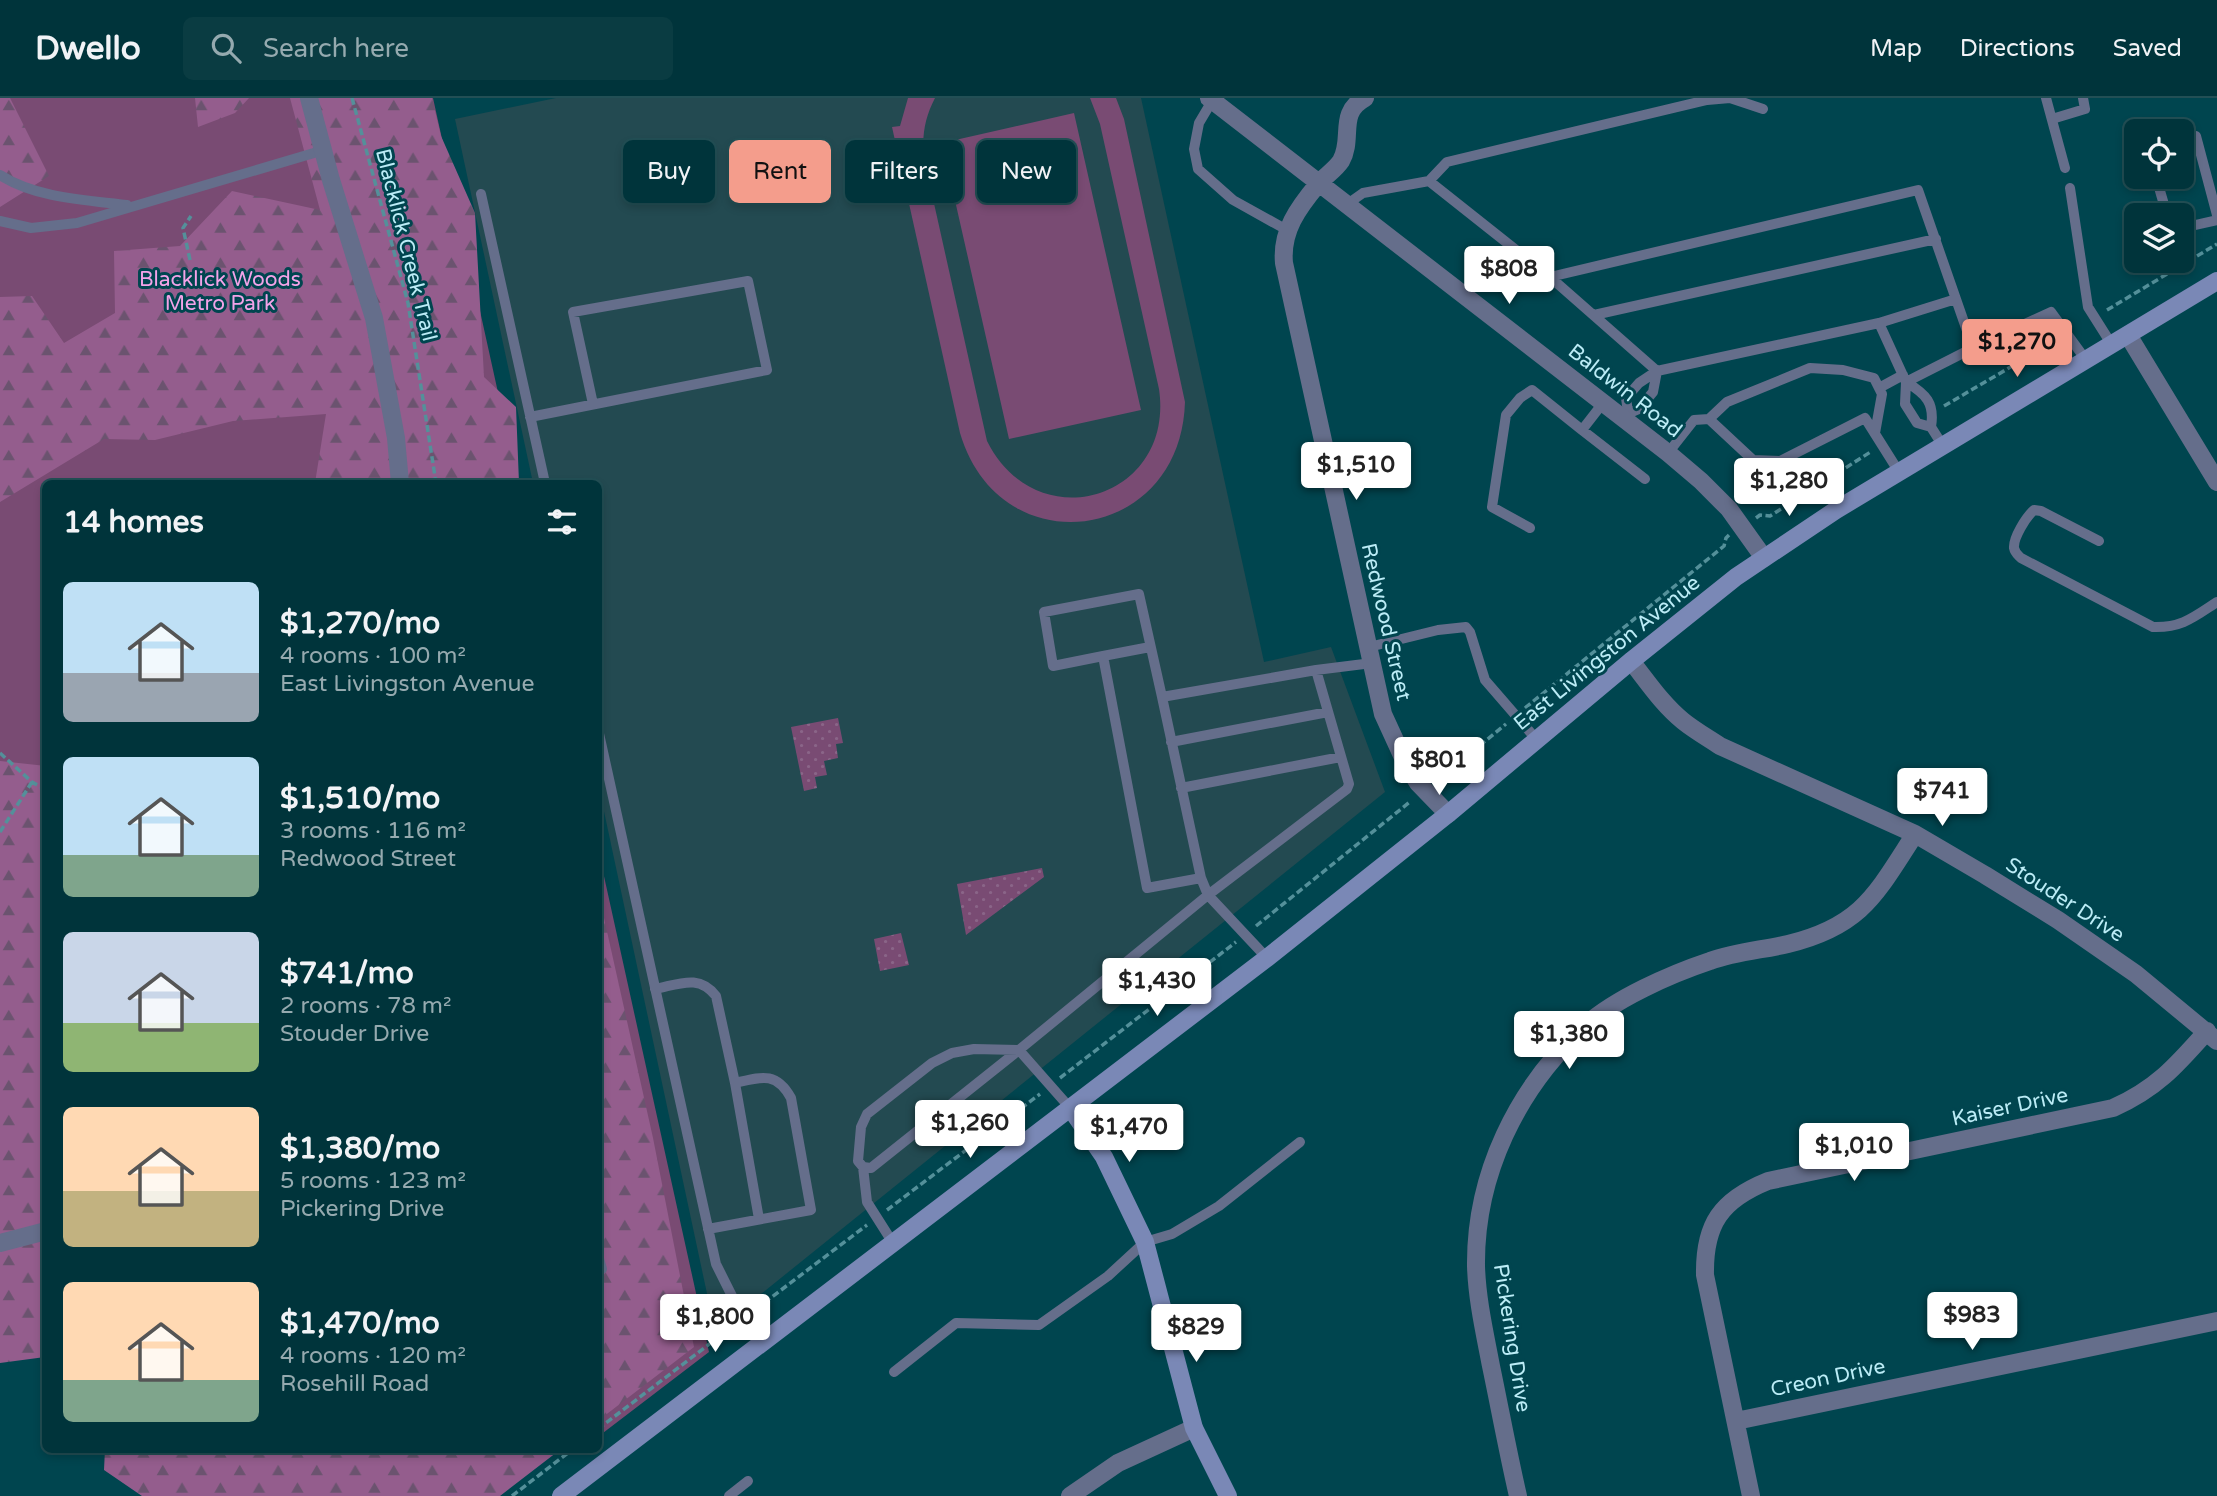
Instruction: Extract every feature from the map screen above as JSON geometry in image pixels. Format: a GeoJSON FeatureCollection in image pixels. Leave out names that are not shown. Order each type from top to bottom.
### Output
{"type":"FeatureCollection","features":[{"type":"Feature","properties":{"kind":"main road","name":"East Livingston Avenue"},"geometry":{"type":"LineString","coordinates":[[562,1496],[1267,958],[1448,814],[1736,577],[1814,524],[2217,281]]}},
{"type":"Feature","properties":{"kind":"main road"},"geometry":{"type":"LineString","coordinates":[[1070,1109],[1104,1157],[1145,1242],[1194,1428],[1228,1496]]}},
{"type":"Feature","properties":{"kind":"street"},"geometry":{"type":"LineString","coordinates":[[309,98],[374,318],[396,438],[400,480]]}},
{"type":"Feature","properties":{"kind":"street","name":"Redwood Street"},"geometry":{"type":"LineString","coordinates":[[1365,98],[1353,106],[1349,116],[1343,157],[1318,184],[1287,229],[1283,240],[1284,263],[1383,714],[1405,762],[1425,790],[1448,814]]}},
{"type":"Feature","properties":{"kind":"street","name":"Baldwin Road"},"geometry":{"type":"LineString","coordinates":[[1210,99],[1603,403],[1625,415],[1729,509],[1764,558]]}},
{"type":"Feature","properties":{"kind":"street"},"geometry":{"type":"LineString","coordinates":[[2128,335],[2217,482]]}},
{"type":"Feature","properties":{"kind":"street","name":"Stouder Drive"},"geometry":{"type":"LineString","coordinates":[[1631,661],[1682,720],[1720,746],[1915,834],[2058,920],[2136,974],[2212,1036]]}},
{"type":"Feature","properties":{"kind":"street","name":"Pickering Drive"},"geometry":{"type":"LineString","coordinates":[[1518,1496],[1482,1321],[1476,1267],[1480,1213],[1493,1162],[1516,1111],[1548,1065],[1585,1025],[1633,993],[1673,974],[1713,960],[1819,935],[1846,922],[1875,896],[1915,834]]}},
{"type":"Feature","properties":{"kind":"street","name":"Kaiser Drive"},"geometry":{"type":"LineString","coordinates":[[1751,1496],[1705,1265],[1709,1234],[1718,1215],[1732,1200],[1748,1189],[1769,1181],[2113,1108],[2139,1096],[2212,1036]]}},
{"type":"Feature","properties":{"kind":"street"},"geometry":{"type":"LineString","coordinates":[[0,1243],[42,1232]]}},
{"type":"Feature","properties":{"kind":"street","name":"Creon Drive"},"geometry":{"type":"LineString","coordinates":[[1736,1421],[2217,1321]]}},
{"type":"Feature","properties":{"kind":"street"},"geometry":{"type":"LineString","coordinates":[[1070,1496],[1118,1463],[1194,1428]]}},
{"type":"Feature","properties":{"kind":"lane"},"geometry":{"type":"LineString","coordinates":[[1346,205],[1363,192],[1430,181],[1447,162],[1707,100],[1730,98],[1763,109]]}},
{"type":"Feature","properties":{"kind":"lane"},"geometry":{"type":"LineString","coordinates":[[2046,98],[2064,168]]}},
{"type":"Feature","properties":{"kind":"lane"},"geometry":{"type":"LineString","coordinates":[[2052,119],[2085,109],[2082,98]]}},
{"type":"Feature","properties":{"kind":"lane"},"geometry":{"type":"LineString","coordinates":[[1210,99],[1199,123],[1194,149],[1198,169],[1233,200],[1287,229]]}},
{"type":"Feature","properties":{"kind":"lane"},"geometry":{"type":"LineString","coordinates":[[2194,137],[2217,218],[2194,225]]}},
{"type":"Feature","properties":{"kind":"lane"},"geometry":{"type":"LineString","coordinates":[[0,221],[32,228],[77,223],[324,150]]}},
{"type":"Feature","properties":{"kind":"lane"},"geometry":{"type":"LineString","coordinates":[[0,174],[12,182],[63,198],[131,205]]}},
{"type":"Feature","properties":{"kind":"lane"},"geometry":{"type":"LineString","coordinates":[[1430,181],[1550,276],[1657,371]]}},
{"type":"Feature","properties":{"kind":"lane"},"geometry":{"type":"LineString","coordinates":[[2070,188],[2088,307],[2112,345]]}},
{"type":"Feature","properties":{"kind":"lane"},"geometry":{"type":"LineString","coordinates":[[1550,276],[1919,190],[1973,348]]}},
{"type":"Feature","properties":{"kind":"lane"},"geometry":{"type":"LineString","coordinates":[[481,194],[544,480]]}},
{"type":"Feature","properties":{"kind":"lane"},"geometry":{"type":"LineString","coordinates":[[1594,315],[1936,239]]}},
{"type":"Feature","properties":{"kind":"lane"},"geometry":{"type":"LineString","coordinates":[[530,417],[767,370],[748,281],[573,312],[593,404]]}},
{"type":"Feature","properties":{"kind":"lane"},"geometry":{"type":"LineString","coordinates":[[1657,371],[1653,392],[1639,409],[1625,415],[1626,398],[1639,383],[1657,371],[1879,323],[1956,299]]}},
{"type":"Feature","properties":{"kind":"lane"},"geometry":{"type":"LineString","coordinates":[[1880,388],[2051,312],[2086,360]]}},
{"type":"Feature","properties":{"kind":"lane"},"geometry":{"type":"LineString","coordinates":[[1879,323],[1904,379],[1905,404],[1917,423],[1931,427]]}},
{"type":"Feature","properties":{"kind":"lane"},"geometry":{"type":"LineString","coordinates":[[1709,419],[1727,402],[1810,368],[1843,370],[1874,378],[1880,388],[1882,394],[1875,433]]}},
{"type":"Feature","properties":{"kind":"lane"},"geometry":{"type":"LineString","coordinates":[[1904,379],[1922,392],[1933,412],[1931,427],[1943,446]]}},
{"type":"Feature","properties":{"kind":"lane"},"geometry":{"type":"LineString","coordinates":[[1530,528],[1492,507],[1506,415],[1520,398],[1532,390],[1646,479]]}},
{"type":"Feature","properties":{"kind":"lane"},"geometry":{"type":"LineString","coordinates":[[1582,429],[1603,403]]}},
{"type":"Feature","properties":{"kind":"lane"},"geometry":{"type":"LineString","coordinates":[[1668,453],[1694,419],[1709,419],[1753,460],[1765,462],[1780,461],[1865,418],[1899,472]]}},
{"type":"Feature","properties":{"kind":"lane"},"geometry":{"type":"LineString","coordinates":[[2099,541],[2034,510],[2028,515],[2014,545],[2015,552],[2021,558],[2153,627],[2170,628],[2189,620],[2217,602]]}},
{"type":"Feature","properties":{"kind":"lane"},"geometry":{"type":"LineString","coordinates":[[1150,647],[1053,666],[1044,612],[1139,594],[1201,877],[1208,895],[1267,958]]}},
{"type":"Feature","properties":{"kind":"lane"},"geometry":{"type":"LineString","coordinates":[[1162,697],[1316,670],[1370,655],[1438,630],[1466,627],[1485,680],[1537,740]]}},
{"type":"Feature","properties":{"kind":"lane"},"geometry":{"type":"LineString","coordinates":[[1103,656],[1147,888],[1201,877]]}},
{"type":"Feature","properties":{"kind":"lane"},"geometry":{"type":"LineString","coordinates":[[863,1167],[871,1168],[1208,895],[1345,792],[1349,784],[1316,670]]}},
{"type":"Feature","properties":{"kind":"lane"},"geometry":{"type":"LineString","coordinates":[[1171,742],[1328,712]]}},
{"type":"Feature","properties":{"kind":"lane"},"geometry":{"type":"LineString","coordinates":[[602,747],[716,1264],[744,1318],[762,1342]]}},
{"type":"Feature","properties":{"kind":"lane"},"geometry":{"type":"LineString","coordinates":[[1181,788],[1341,757]]}},
{"type":"Feature","properties":{"kind":"lane"},"geometry":{"type":"LineString","coordinates":[[655,989],[696,981],[709,986],[716,996],[735,1083],[759,1219]]}},
{"type":"Feature","properties":{"kind":"lane"},"geometry":{"type":"LineString","coordinates":[[893,1243],[867,1202],[863,1167],[858,1161],[862,1127],[867,1114],[932,1063],[952,1053],[974,1049],[1019,1050],[1070,1109]]}},
{"type":"Feature","properties":{"kind":"lane"},"geometry":{"type":"LineString","coordinates":[[708,1229],[811,1210],[791,1098],[785,1087],[775,1079],[760,1077],[735,1083]]}},
{"type":"Feature","properties":{"kind":"lane"},"geometry":{"type":"LineString","coordinates":[[894,1372],[956,1323],[1039,1325],[1108,1276],[1145,1242],[1172,1234],[1219,1206],[1300,1142]]}},
{"type":"Feature","properties":{"kind":"lane"},"geometry":{"type":"LineString","coordinates":[[729,1496],[748,1481]]}},
{"type":"Feature","properties":{"kind":"path","name":"Blacklick Creek Trail"},"geometry":{"type":"LineString","coordinates":[[352,98],[408,303],[436,480]]}},
{"type":"Feature","properties":{"kind":"path"},"geometry":{"type":"LineString","coordinates":[[190,260],[183,228],[191,216]]}},
{"type":"Feature","properties":{"kind":"path"},"geometry":{"type":"LineString","coordinates":[[2095,317],[2217,244]]}},
{"type":"Feature","properties":{"kind":"path"},"geometry":{"type":"LineString","coordinates":[[1933,412],[2067,334]]}},
{"type":"Feature","properties":{"kind":"path"},"geometry":{"type":"LineString","coordinates":[[602,1426],[1245,935],[1724,547],[1726,538],[1759,515],[1770,516],[1882,444]]}},
{"type":"Feature","properties":{"kind":"path"},"geometry":{"type":"LineString","coordinates":[[0,754],[42,788]]}},
{"type":"Feature","properties":{"kind":"path"},"geometry":{"type":"LineString","coordinates":[[0,832],[32,782]]}},
{"type":"Feature","properties":{"kind":"path"},"geometry":{"type":"LineString","coordinates":[[512,1496],[568,1453]]}},
{"type":"Feature","properties":{"kind":"shaded area"},"geometry":{"type":"Polygon","coordinates":[[[556,98],[1141,98],[1264,662],[1331,647],[1385,792],[715,1331],[602,802],[602,480],[532,480],[455,119],[556,98]]]}},
{"type":"Feature","properties":{"kind":"green space","name":"Blacklick Woods Metro Park"},"geometry":{"type":"Polygon","coordinates":[[[0,98],[433,98],[517,480],[42,480],[42,1324],[0,1334],[0,98]]]}},
{"type":"Feature","properties":{"kind":"green space"},"geometry":{"type":"Polygon","coordinates":[[[0,98],[10,98],[49,176],[0,207],[0,98]]]}},
{"type":"Feature","properties":{"kind":"green space"},"geometry":{"type":"Polygon","coordinates":[[[195,98],[249,98],[235,113],[198,127],[195,98]]]}},
{"type":"Feature","properties":{"kind":"green space"},"geometry":{"type":"Polygon","coordinates":[[[290,98],[432,98],[441,136],[475,213],[484,377],[516,407],[519,480],[315,480],[326,414],[233,421],[155,440],[104,439],[0,502],[0,297],[32,296],[64,343],[115,313],[114,251],[180,246],[232,191],[320,210],[290,98]]]}},
{"type":"Feature","properties":{"kind":"green space"},"geometry":{"type":"Polygon","coordinates":[[[908,98],[935,98],[928,114],[923,140],[895,140],[892,127],[900,126],[908,98]]]}},
{"type":"Feature","properties":{"kind":"green space"},"geometry":{"type":"Polygon","coordinates":[[[1090,98],[1116,98],[1124,119],[1185,402],[1176,449],[1154,485],[1123,509],[1086,521],[1048,520],[1011,505],[981,476],[960,433],[909,203],[934,203],[987,441],[1009,472],[1037,491],[1068,497],[1098,494],[1125,480],[1146,458],[1158,427],[1159,389],[1100,124],[1090,98]]]}},
{"type":"Feature","properties":{"kind":"green space"},"geometry":{"type":"Polygon","coordinates":[[[1074,113],[1141,410],[1009,439],[956,203],[963,203],[963,140],[955,140],[1074,113]]]}},
{"type":"Feature","properties":{"kind":"green space"},"geometry":{"type":"Polygon","coordinates":[[[838,718],[843,743],[836,744],[838,758],[824,761],[827,775],[815,777],[817,788],[804,791],[791,727],[838,718]]]}},
{"type":"Feature","properties":{"kind":"green space"},"geometry":{"type":"Polygon","coordinates":[[[0,761],[42,766],[42,1357],[0,1363],[0,761]]]}},
{"type":"Feature","properties":{"kind":"green space"},"geometry":{"type":"Polygon","coordinates":[[[602,867],[709,1352],[602,1434],[602,867]]]}},
{"type":"Feature","properties":{"kind":"green space"},"geometry":{"type":"Polygon","coordinates":[[[1042,868],[1044,877],[966,935],[957,884],[1042,868]]]}},
{"type":"Feature","properties":{"kind":"green space"},"geometry":{"type":"Polygon","coordinates":[[[602,909],[653,1138],[694,1347],[602,1418],[602,909]]]}},
{"type":"Feature","properties":{"kind":"green space"},"geometry":{"type":"Polygon","coordinates":[[[901,933],[909,965],[880,971],[874,939],[901,933]]]}},
{"type":"Feature","properties":{"kind":"green space"},"geometry":{"type":"Polygon","coordinates":[[[105,1453],[556,1453],[500,1496],[142,1496],[104,1470],[105,1453]]]}}]}
